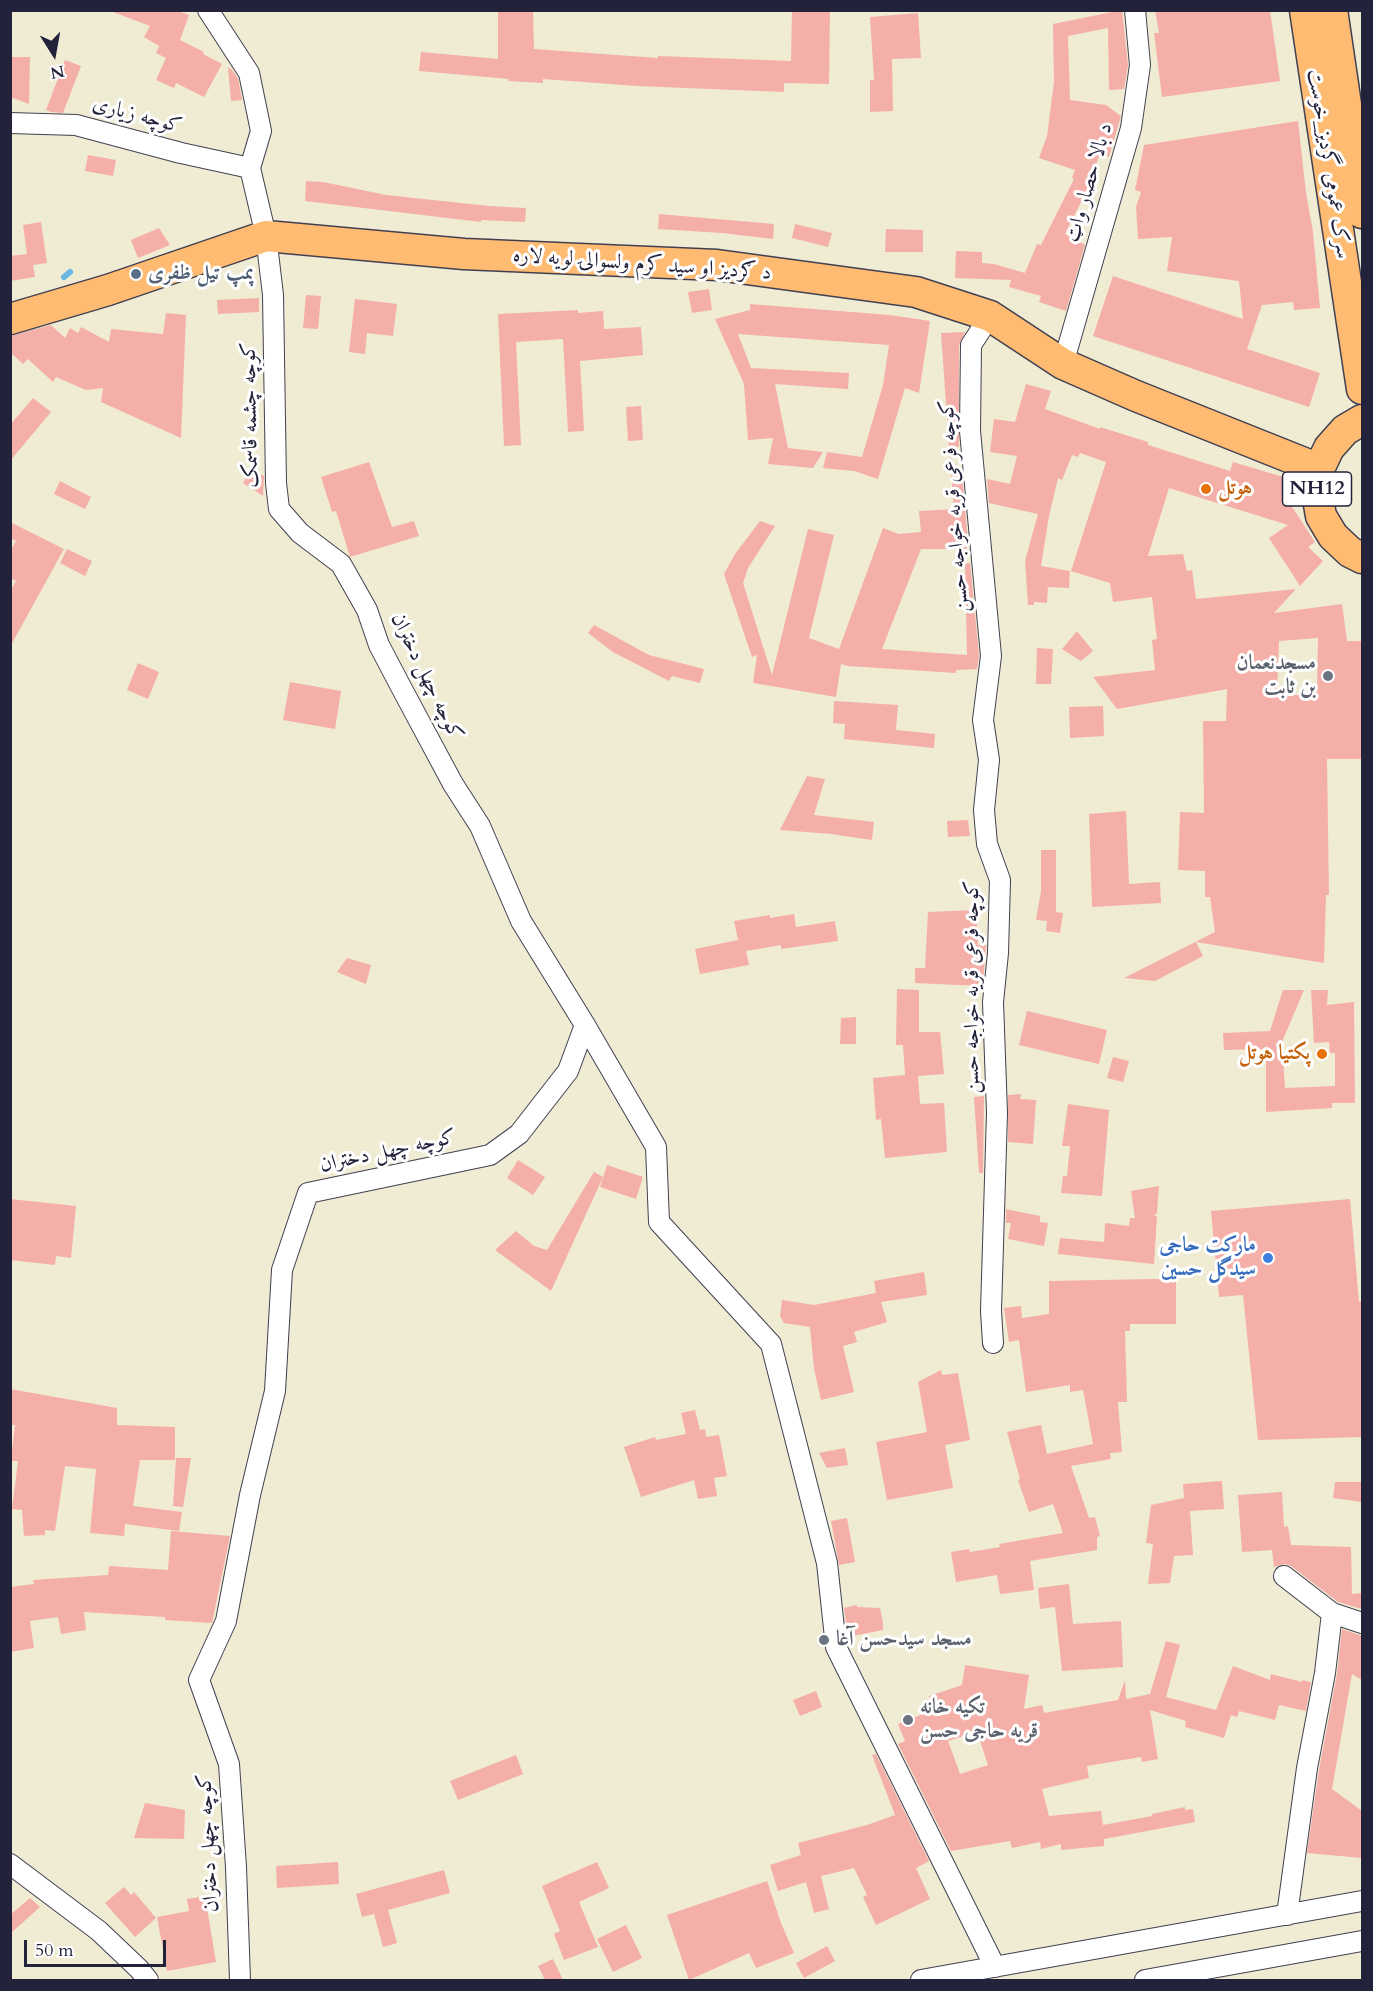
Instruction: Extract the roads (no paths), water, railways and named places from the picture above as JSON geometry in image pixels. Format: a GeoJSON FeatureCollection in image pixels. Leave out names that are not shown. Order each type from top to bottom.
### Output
{"type":"FeatureCollection","features":[{"type":"Feature","properties":{"kind":"highway","name":"سرک عمومی گردیز_خوست"},"geometry":{"type":"LineString","coordinates":[[1305,10],[1362,389]]}},
{"type":"Feature","properties":{"kind":"highway","name":"سرک عمومی گردیز_خوست"},"geometry":{"type":"LineString","coordinates":[[1332,10],[1362,213]]}},
{"type":"Feature","properties":{"kind":"highway","name":"د ګردیز او سید کرم ولسوالۍ لویه لاره"},"geometry":{"type":"LineString","coordinates":[[10,319],[108,290],[266,236],[464,254],[717,265],[916,292],[990,315],[1063,364],[1136,396],[1319,469]]}},
{"type":"Feature","properties":{"kind":"highway","name":"NH12"},"geometry":{"type":"LineString","coordinates":[[1362,420],[1345,430],[1329,447],[1319,469],[1317,493],[1321,516],[1333,536],[1350,552],[1362,558]]}},
{"type":"Feature","properties":{"kind":"street"},"geometry":{"type":"LineString","coordinates":[[208,10],[249,72],[261,131],[250,168]]}},
{"type":"Feature","properties":{"kind":"street","name":"د بالا حصار واټ"},"geometry":{"type":"LineString","coordinates":[[1063,364],[1131,128],[1140,65],[1135,10]]}},
{"type":"Feature","properties":{"kind":"street","name":"کوچه زیاری"},"geometry":{"type":"LineString","coordinates":[[10,123],[76,125],[181,153],[250,168]]}},
{"type":"Feature","properties":{"kind":"street","name":"کوچه چشمه قاسمک"},"geometry":{"type":"LineString","coordinates":[[250,168],[266,236],[273,295],[276,483],[279,509],[300,533],[341,564]]}},
{"type":"Feature","properties":{"kind":"street","name":"کوچه فرعی قریه خواجه حسن"},"geometry":{"type":"LineString","coordinates":[[990,315],[971,345],[970,431],[991,656],[983,720],[988,760],[984,810],[987,844],[1000,880],[998,953],[993,1002],[997,1113],[993,1343]]}},
{"type":"Feature","properties":{"kind":"street","name":"کوچه چهل دختران"},"geometry":{"type":"LineString","coordinates":[[240,1980],[229,1764],[199,1680],[226,1621],[250,1496],[274,1391],[282,1270],[308,1193],[490,1155],[519,1134],[568,1071],[585,1025],[521,921],[480,826],[453,784],[401,687],[380,645],[367,610],[341,564]]}},
{"type":"Feature","properties":{"kind":"street"},"geometry":{"type":"LineString","coordinates":[[585,1025],[656,1148],[659,1222],[771,1344],[827,1563],[836,1647],[995,1967]]}},
{"type":"Feature","properties":{"kind":"street"},"geometry":{"type":"LineString","coordinates":[[1284,1576],[1332,1613],[1362,1623]]}},
{"type":"Feature","properties":{"kind":"street"},"geometry":{"type":"LineString","coordinates":[[1287,1915],[1307,1768],[1325,1673],[1332,1613]]}},
{"type":"Feature","properties":{"kind":"street"},"geometry":{"type":"LineString","coordinates":[[10,1864],[99,1931],[148,1980]]}},
{"type":"Feature","properties":{"kind":"street"},"geometry":{"type":"LineString","coordinates":[[921,1980],[1362,1901]]}},
{"type":"Feature","properties":{"kind":"street"},"geometry":{"type":"LineString","coordinates":[[1145,1980],[1204,1975],[1362,1941]]}},
{"type":"Feature","properties":{"kind":"waterway"},"geometry":{"type":"LineString","coordinates":[[64,277],[70,272]]}},
{"type":"Feature","properties":{"kind":"place","name":"پمپ تیل ظفری"},"geometry":{"type":"Point","coordinates":[136,274]}},
{"type":"Feature","properties":{"kind":"place","name":"هوتل"},"geometry":{"type":"Point","coordinates":[1206,489]}},
{"type":"Feature","properties":{"kind":"place","name":"مسجدنعمان بن ثابت"},"geometry":{"type":"Point","coordinates":[1328,676]}},
{"type":"Feature","properties":{"kind":"place","name":"پکتیا هوتل"},"geometry":{"type":"Point","coordinates":[1322,1054]}},
{"type":"Feature","properties":{"kind":"place","name":"مارکت حاجی سیدگل حسین"},"geometry":{"type":"Point","coordinates":[1268,1258]}},
{"type":"Feature","properties":{"kind":"place","name":"مسجد سیدحسن آغا"},"geometry":{"type":"Point","coordinates":[824,1640]}},
{"type":"Feature","properties":{"kind":"place","name":"تکیه خانه قریه حاجی حسن"},"geometry":{"type":"Point","coordinates":[908,1720]}}]}
